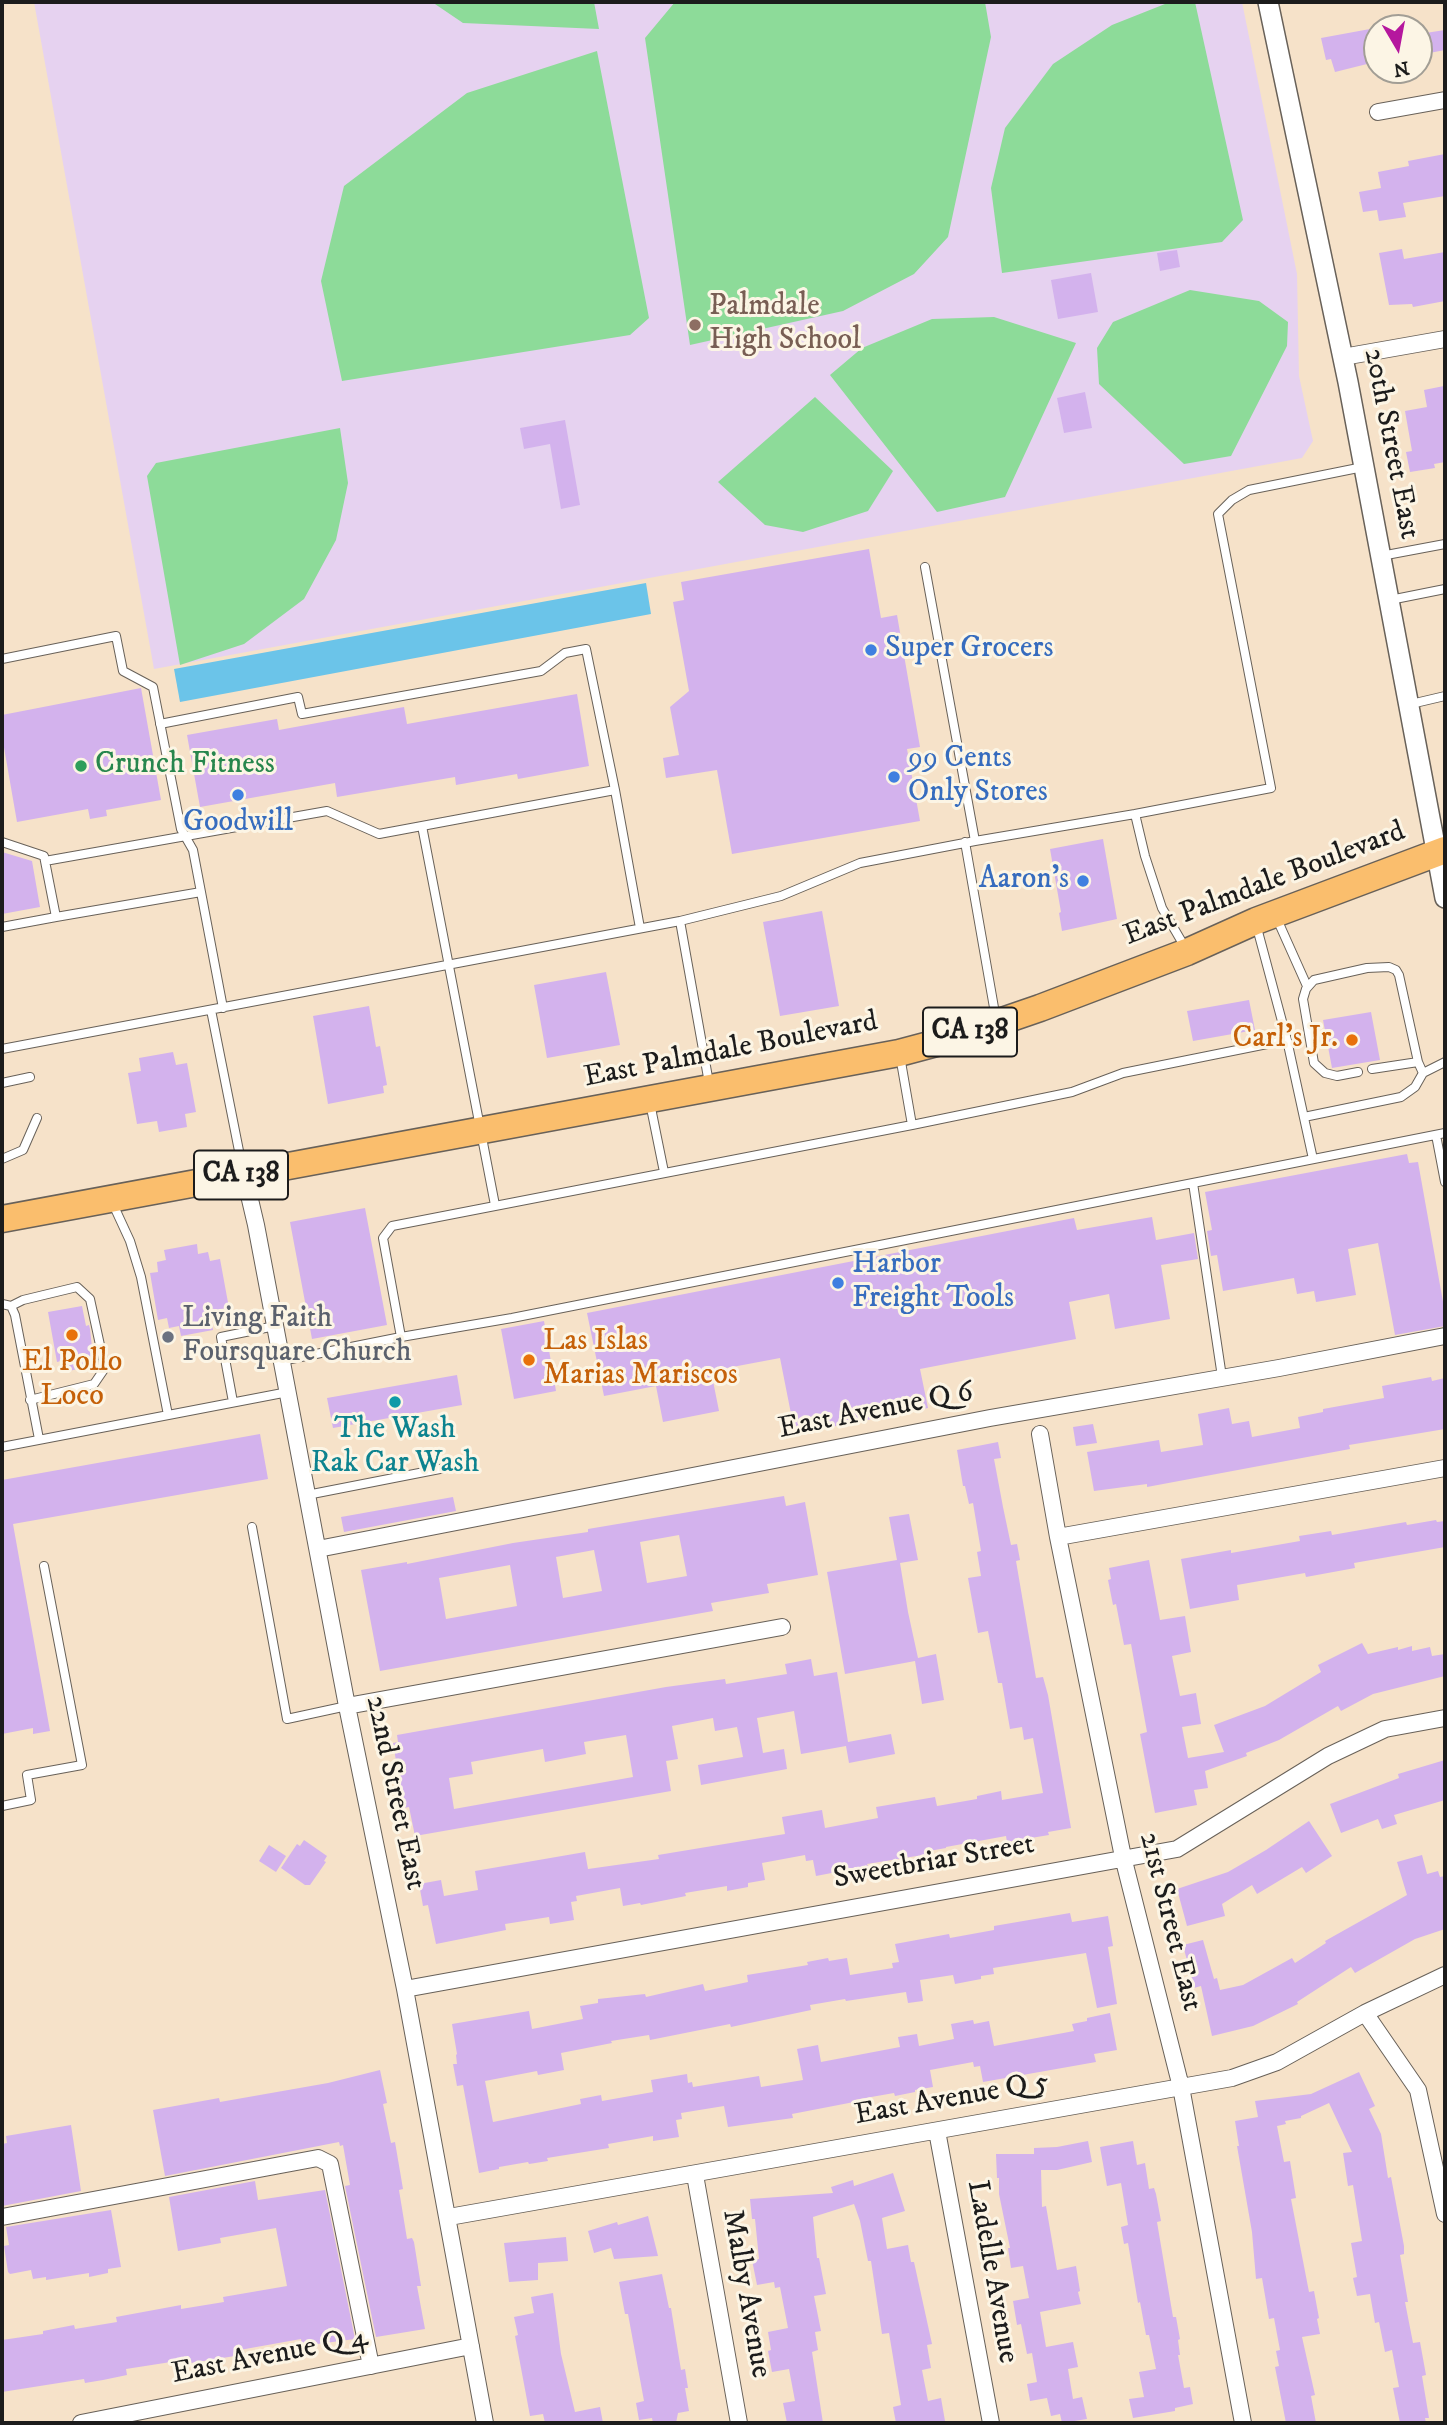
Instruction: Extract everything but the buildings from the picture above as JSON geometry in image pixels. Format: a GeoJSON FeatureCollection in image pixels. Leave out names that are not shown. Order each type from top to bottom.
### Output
{"type":"FeatureCollection","features":[{"type":"Feature","properties":{"kind":"highway","name":"East Palmdale Boulevard"},"geometry":{"type":"LineString","coordinates":[[2,1219],[899,1053],[997,1023],[1441,852]]}},
{"type":"Feature","properties":{"kind":"street","name":"20th Street East"},"geometry":{"type":"LineString","coordinates":[[1268,2],[1343,357],[1408,704],[1441,852],[1445,898]]}},
{"type":"Feature","properties":{"kind":"street"},"geometry":{"type":"LineString","coordinates":[[1377,112],[1445,100]]}},
{"type":"Feature","properties":{"kind":"street"},"geometry":{"type":"LineString","coordinates":[[1343,357],[1445,339]]}},
{"type":"Feature","properties":{"kind":"street","name":"22nd Street East"},"geometry":{"type":"LineString","coordinates":[[244,1174],[449,2217],[485,2423]]}},
{"type":"Feature","properties":{"kind":"street","name":"East Avenue Q 6"},"geometry":{"type":"LineString","coordinates":[[318,1549],[990,1418],[1445,1336]]}},
{"type":"Feature","properties":{"kind":"street","name":"21st Street East"},"geometry":{"type":"LineString","coordinates":[[1040,1434],[1058,1537],[1123,1857],[1181,2087],[1243,2423]]}},
{"type":"Feature","properties":{"kind":"street"},"geometry":{"type":"LineString","coordinates":[[1058,1537],[1445,1468]]}},
{"type":"Feature","properties":{"kind":"street"},"geometry":{"type":"LineString","coordinates":[[347,1706],[782,1627]]}},
{"type":"Feature","properties":{"kind":"street","name":"Sweetbriar Street"},"geometry":{"type":"LineString","coordinates":[[405,1989],[1177,1849],[1328,1756],[1385,1729],[1445,1718]]}},
{"type":"Feature","properties":{"kind":"street","name":"East Avenue Q 5"},"geometry":{"type":"LineString","coordinates":[[449,2217],[1232,2078],[1277,2062],[1365,2013],[1445,1975]]}},
{"type":"Feature","properties":{"kind":"street"},"geometry":{"type":"LineString","coordinates":[[1365,2013],[1418,2090],[1445,2214]]}},
{"type":"Feature","properties":{"kind":"street","name":"Ladelle Avenue"},"geometry":{"type":"LineString","coordinates":[[937,2131],[990,2423]]}},
{"type":"Feature","properties":{"kind":"street"},"geometry":{"type":"LineString","coordinates":[[2,2217],[318,2158],[331,2164],[371,2366]]}},
{"type":"Feature","properties":{"kind":"street","name":"Malby Avenue"},"geometry":{"type":"LineString","coordinates":[[695,2175],[739,2423]]}},
{"type":"Feature","properties":{"kind":"street","name":"East Avenue Q 4"},"geometry":{"type":"LineString","coordinates":[[81,2423],[471,2346]]}},
{"type":"Feature","properties":{"kind":"lane"},"geometry":{"type":"LineString","coordinates":[[2,1049],[680,921],[781,896],[860,863],[1271,789],[1218,514],[1249,490],[1364,467]]}},
{"type":"Feature","properties":{"kind":"lane"},"geometry":{"type":"LineString","coordinates":[[1381,556],[1445,544]]}},
{"type":"Feature","properties":{"kind":"lane"},"geometry":{"type":"LineString","coordinates":[[925,567],[997,1023]]}},
{"type":"Feature","properties":{"kind":"lane"},"geometry":{"type":"LineString","coordinates":[[1389,600],[1445,589]]}},
{"type":"Feature","properties":{"kind":"lane"},"geometry":{"type":"LineString","coordinates":[[2,659],[116,636],[123,671],[153,687],[180,829],[193,850],[223,1007]]}},
{"type":"Feature","properties":{"kind":"lane"},"geometry":{"type":"LineString","coordinates":[[160,724],[298,697],[302,714],[541,671],[565,653],[586,649],[640,928]]}},
{"type":"Feature","properties":{"kind":"lane"},"geometry":{"type":"LineString","coordinates":[[1408,704],[1445,696]]}},
{"type":"Feature","properties":{"kind":"lane"},"geometry":{"type":"LineString","coordinates":[[45,862],[327,811],[379,834],[615,790]]}},
{"type":"Feature","properties":{"kind":"lane"},"geometry":{"type":"LineString","coordinates":[[1135,814],[1162,908],[1187,951]]}},
{"type":"Feature","properties":{"kind":"lane"},"geometry":{"type":"LineString","coordinates":[[422,826],[495,1205]]}},
{"type":"Feature","properties":{"kind":"lane"},"geometry":{"type":"LineString","coordinates":[[2,842],[44,856],[56,917]]}},
{"type":"Feature","properties":{"kind":"lane"},"geometry":{"type":"LineString","coordinates":[[2,927],[201,892]]}},
{"type":"Feature","properties":{"kind":"lane"},"geometry":{"type":"LineString","coordinates":[[1265,918],[1307,986]]}},
{"type":"Feature","properties":{"kind":"lane"},"geometry":{"type":"LineString","coordinates":[[1265,918],[1287,1040],[1313,1160]]}},
{"type":"Feature","properties":{"kind":"lane"},"geometry":{"type":"LineString","coordinates":[[680,921],[710,1090]]}},
{"type":"Feature","properties":{"kind":"lane"},"geometry":{"type":"LineString","coordinates":[[1358,1072],[1337,1076],[1325,1073],[1314,1063],[1303,999],[1307,986],[1314,980],[1367,968],[1389,967],[1399,975],[1418,1062],[1423,1073]]}},
{"type":"Feature","properties":{"kind":"lane"},"geometry":{"type":"LineString","coordinates":[[211,1010],[244,1174]]}},
{"type":"Feature","properties":{"kind":"lane"},"geometry":{"type":"LineString","coordinates":[[401,1338],[383,1238],[392,1226],[1072,1092],[1123,1073],[1287,1040]]}},
{"type":"Feature","properties":{"kind":"lane"},"geometry":{"type":"LineString","coordinates":[[899,1053],[912,1125]]}},
{"type":"Feature","properties":{"kind":"lane"},"geometry":{"type":"LineString","coordinates":[[1372,1069],[1418,1062]]}},
{"type":"Feature","properties":{"kind":"lane"},"geometry":{"type":"LineString","coordinates":[[1304,1117],[1401,1097],[1415,1087],[1423,1073],[1445,1062]]}},
{"type":"Feature","properties":{"kind":"lane"},"geometry":{"type":"LineString","coordinates":[[2,1083],[30,1077]]}},
{"type":"Feature","properties":{"kind":"lane"},"geometry":{"type":"LineString","coordinates":[[650,1100],[664,1172]]}},
{"type":"Feature","properties":{"kind":"lane"},"geometry":{"type":"LineString","coordinates":[[2,1159],[23,1150],[37,1118]]}},
{"type":"Feature","properties":{"kind":"lane"},"geometry":{"type":"LineString","coordinates":[[281,1361],[512,1318],[1441,1134],[1445,1182]]}},
{"type":"Feature","properties":{"kind":"lane"},"geometry":{"type":"LineString","coordinates":[[1193,1183],[1222,1377]]}},
{"type":"Feature","properties":{"kind":"lane"},"geometry":{"type":"LineString","coordinates":[[111,1199],[130,1241],[141,1277],[168,1415]]}},
{"type":"Feature","properties":{"kind":"lane"},"geometry":{"type":"LineString","coordinates":[[30,1399],[94,1384],[106,1368],[90,1299],[77,1287],[6,1305],[15,1315],[30,1399],[38,1439]]}},
{"type":"Feature","properties":{"kind":"lane"},"geometry":{"type":"LineString","coordinates":[[233,1402],[221,1337],[275,1326]]}},
{"type":"Feature","properties":{"kind":"lane"},"geometry":{"type":"LineString","coordinates":[[2,1447],[288,1391]]}},
{"type":"Feature","properties":{"kind":"lane"},"geometry":{"type":"LineString","coordinates":[[307,1495],[450,1467]]}},
{"type":"Feature","properties":{"kind":"lane"},"geometry":{"type":"LineString","coordinates":[[253,1527],[287,1719],[347,1706]]}},
{"type":"Feature","properties":{"kind":"lane"},"geometry":{"type":"LineString","coordinates":[[2,1806],[31,1800],[27,1775],[82,1765],[44,1566]]}},
{"type":"Feature","properties":{"kind":"shaded area","name":"Palmdale High School"},"geometry":{"type":"Polygon","coordinates":[[[34,2],[1242,2],[1297,274],[1299,376],[1313,441],[1302,458],[154,669],[34,2]]]}},
{"type":"Feature","properties":{"kind":"green space"},"geometry":{"type":"Polygon","coordinates":[[[432,2],[594,2],[599,29],[463,23],[432,2]]]}},
{"type":"Feature","properties":{"kind":"green space"},"geometry":{"type":"Polygon","coordinates":[[[675,2],[985,2],[991,37],[948,237],[914,274],[843,311],[690,345],[645,38],[675,2]]]}},
{"type":"Feature","properties":{"kind":"green space"},"geometry":{"type":"Polygon","coordinates":[[[1170,2],[1195,2],[1243,220],[1222,242],[1002,273],[991,188],[1005,128],[1053,64],[1112,25],[1170,2]]]}},
{"type":"Feature","properties":{"kind":"green space"},"geometry":{"type":"Polygon","coordinates":[[[597,51],[649,318],[630,335],[342,381],[321,281],[344,186],[467,93],[597,51]]]}},
{"type":"Feature","properties":{"kind":"green space"},"geometry":{"type":"Polygon","coordinates":[[[1190,290],[1259,301],[1288,322],[1287,346],[1231,456],[1184,464],[1099,384],[1097,348],[1113,322],[1190,290]]]}},
{"type":"Feature","properties":{"kind":"green space"},"geometry":{"type":"Polygon","coordinates":[[[994,317],[1076,343],[1005,497],[937,512],[830,375],[862,348],[932,319],[994,317]]]}},
{"type":"Feature","properties":{"kind":"green space"},"geometry":{"type":"Polygon","coordinates":[[[815,397],[893,471],[868,511],[803,532],[765,525],[718,482],[815,397]]]}},
{"type":"Feature","properties":{"kind":"green space"},"geometry":{"type":"Polygon","coordinates":[[[340,428],[348,483],[336,540],[304,599],[244,644],[180,665],[147,476],[156,463],[340,428]]]}},
{"type":"Feature","properties":{"kind":"water"},"geometry":{"type":"Polygon","coordinates":[[[646,583],[651,614],[180,702],[174,669],[646,583]]]}},
{"type":"Feature","properties":{"kind":"place","name":"Palmdale High School"},"geometry":{"type":"Point","coordinates":[695,325]}},
{"type":"Feature","properties":{"kind":"place","name":"Super Grocers"},"geometry":{"type":"Point","coordinates":[871,650]}},
{"type":"Feature","properties":{"kind":"place","name":"Crunch Fitness"},"geometry":{"type":"Point","coordinates":[81,766]}},
{"type":"Feature","properties":{"kind":"place","name":"99 Cents Only Stores"},"geometry":{"type":"Point","coordinates":[894,777]}},
{"type":"Feature","properties":{"kind":"place","name":"Goodwill"},"geometry":{"type":"Point","coordinates":[238,795]}},
{"type":"Feature","properties":{"kind":"place","name":"Aaron's"},"geometry":{"type":"Point","coordinates":[1083,881]}},
{"type":"Feature","properties":{"kind":"place","name":"Carl's Jr."},"geometry":{"type":"Point","coordinates":[1352,1040]}},
{"type":"Feature","properties":{"kind":"place","name":"Harbor Freight Tools"},"geometry":{"type":"Point","coordinates":[838,1283]}},
{"type":"Feature","properties":{"kind":"place","name":"El Pollo Loco"},"geometry":{"type":"Point","coordinates":[72,1335]}},
{"type":"Feature","properties":{"kind":"place","name":"Living Faith Foursquare Church"},"geometry":{"type":"Point","coordinates":[168,1337]}},
{"type":"Feature","properties":{"kind":"place","name":"Las Islas Marias Mariscos"},"geometry":{"type":"Point","coordinates":[529,1360]}},
{"type":"Feature","properties":{"kind":"place","name":"The Wash Rak Car Wash"},"geometry":{"type":"Point","coordinates":[395,1402]}}]}
